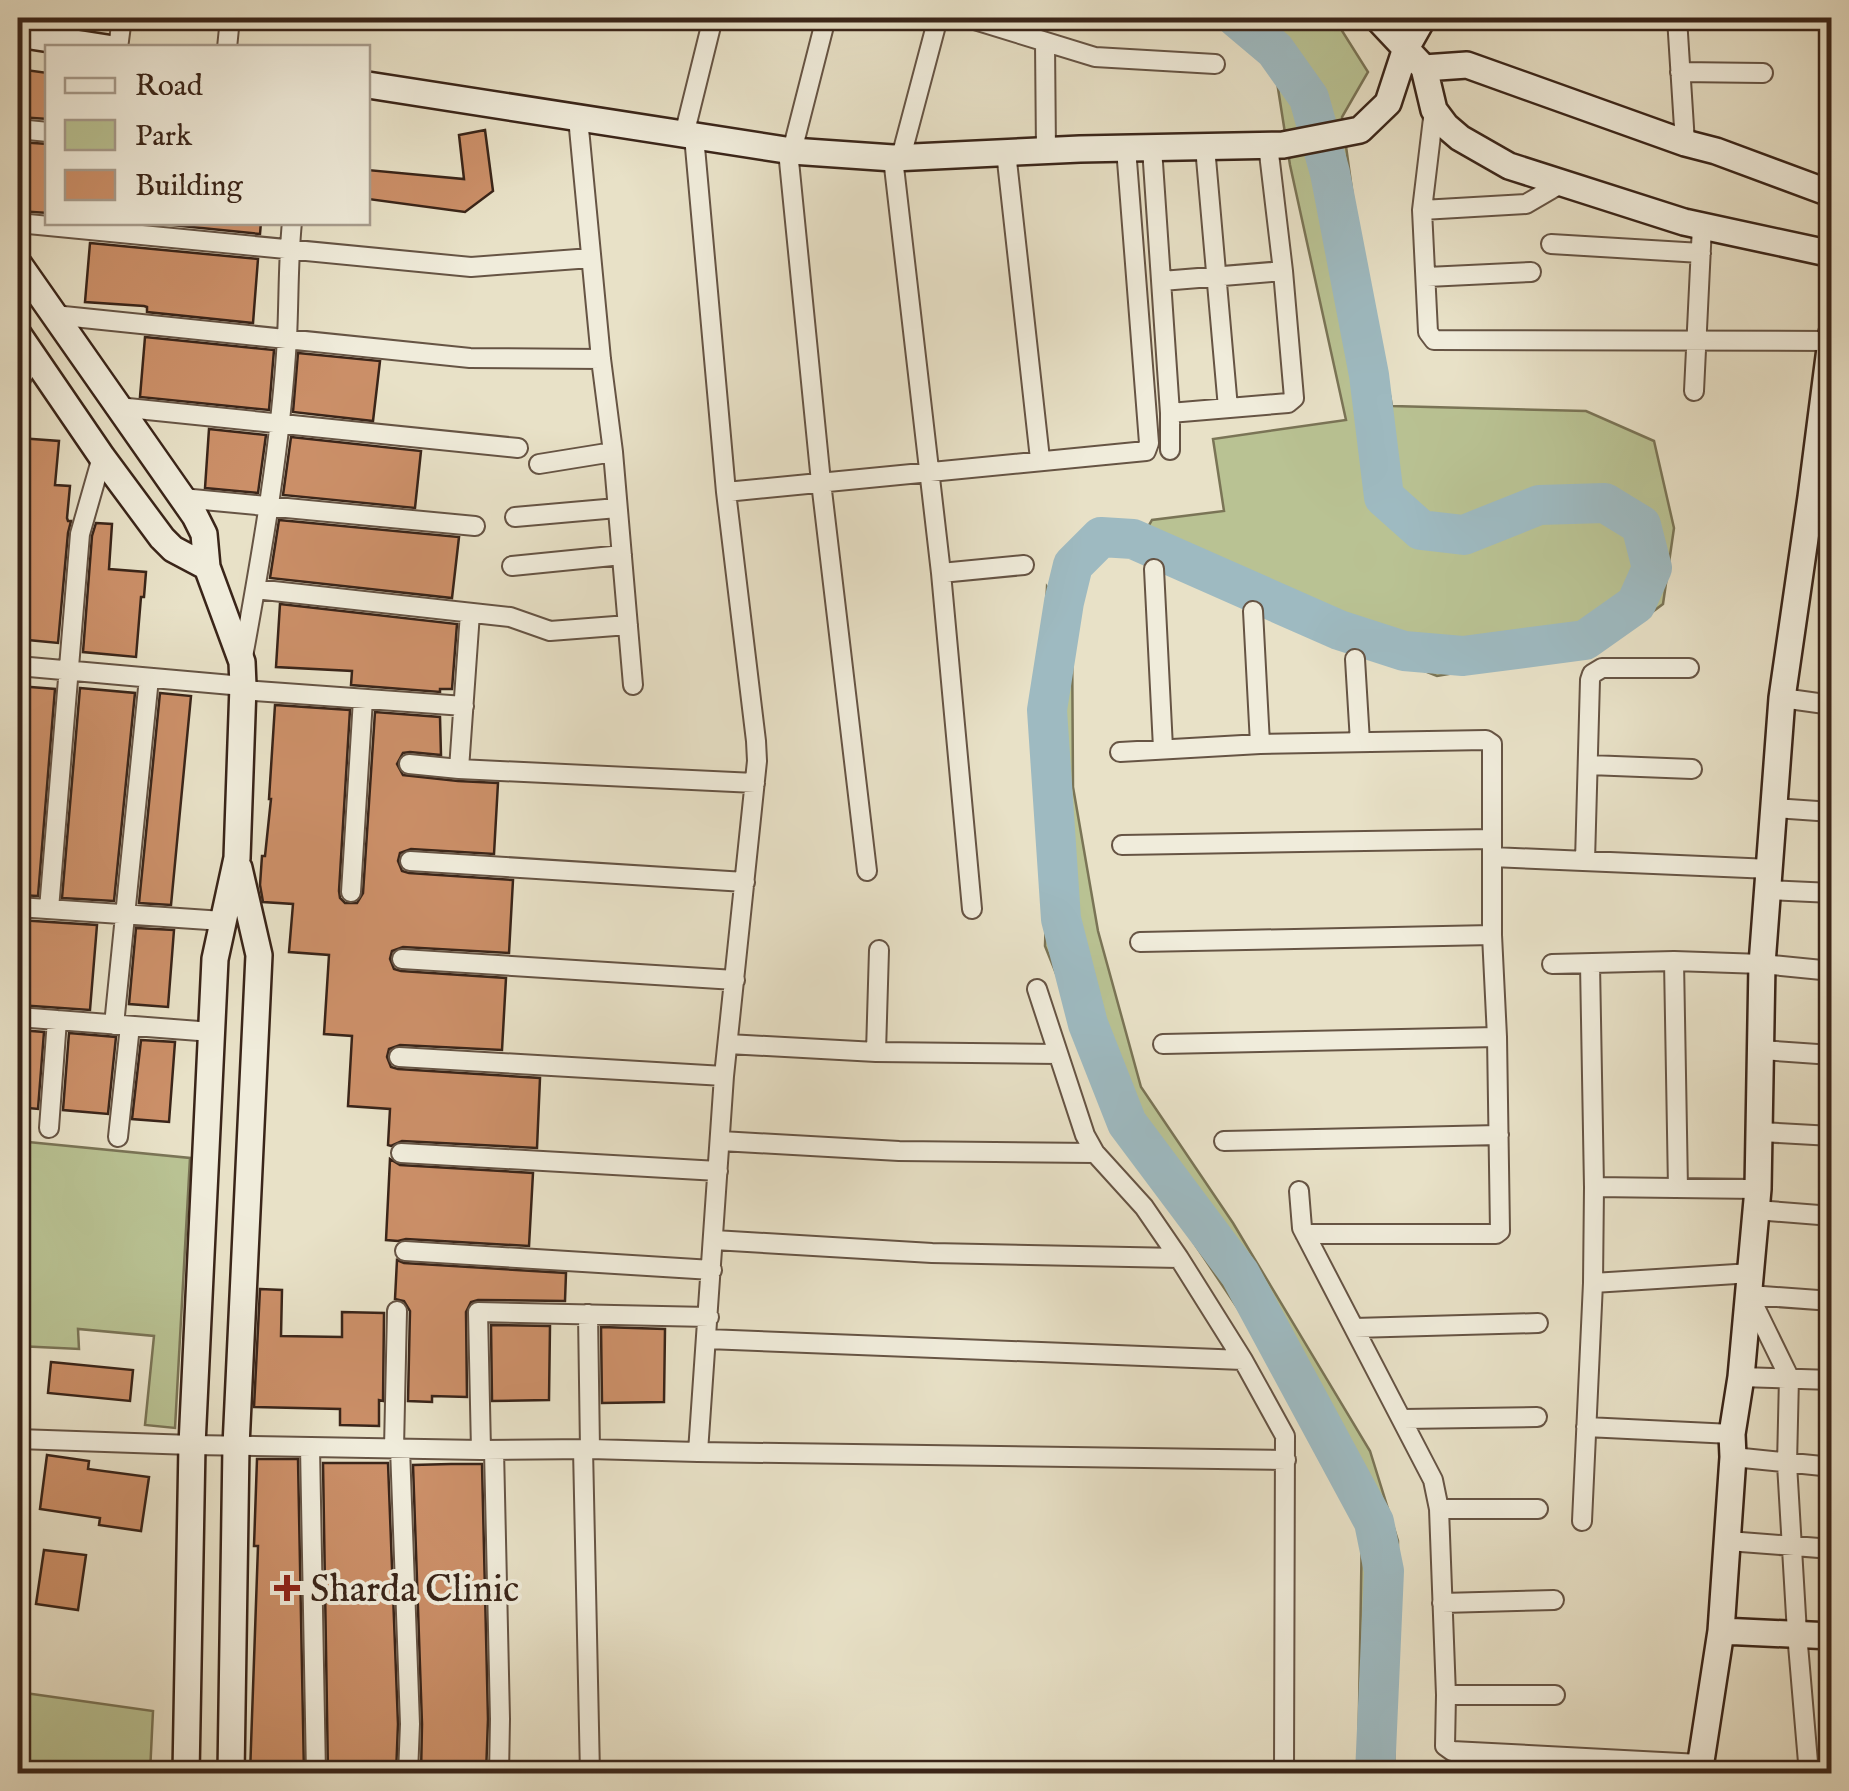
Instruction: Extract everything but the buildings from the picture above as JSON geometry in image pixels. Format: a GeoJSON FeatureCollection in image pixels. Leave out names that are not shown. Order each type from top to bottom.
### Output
{"type":"FeatureCollection","features":[{"type":"Feature","properties":{"kind":"street"},"geometry":{"type":"LineString","coordinates":[[118,45],[122,18]]}},
{"type":"Feature","properties":{"kind":"street"},"geometry":{"type":"LineString","coordinates":[[227,45],[230,18]]}},
{"type":"Feature","properties":{"kind":"street"},"geometry":{"type":"LineString","coordinates":[[698,1452],[724,1076],[756,782],[756,740],[689,135],[713,18]]}},
{"type":"Feature","properties":{"kind":"street"},"geometry":{"type":"LineString","coordinates":[[826,18],[790,151],[821,482],[867,871]]}},
{"type":"Feature","properties":{"kind":"street"},"geometry":{"type":"LineString","coordinates":[[938,18],[898,158],[972,909]]}},
{"type":"Feature","properties":{"kind":"street"},"geometry":{"type":"LineString","coordinates":[[968,18],[1108,59],[1215,64]]}},
{"type":"Feature","properties":{"kind":"street"},"geometry":{"type":"LineString","coordinates":[[1378,18],[1424,68],[1434,110],[1422,210],[1428,332],[1434,340],[1830,341]]}},
{"type":"Feature","properties":{"kind":"street"},"geometry":{"type":"LineString","coordinates":[[370,85],[790,151],[898,158],[1275,145],[1360,130],[1388,103],[1406,48],[1423,18]]}},
{"type":"Feature","properties":{"kind":"street"},"geometry":{"type":"LineString","coordinates":[[1678,18],[1684,143]]}},
{"type":"Feature","properties":{"kind":"street"},"geometry":{"type":"LineString","coordinates":[[18,34],[88,45]]}},
{"type":"Feature","properties":{"kind":"street"},"geometry":{"type":"LineString","coordinates":[[1045,43],[1046,150]]}},
{"type":"Feature","properties":{"kind":"street"},"geometry":{"type":"LineString","coordinates":[[1424,68],[1467,65],[1831,194]]}},
{"type":"Feature","properties":{"kind":"street"},"geometry":{"type":"LineString","coordinates":[[1680,72],[1762,73]]}},
{"type":"Feature","properties":{"kind":"street"},"geometry":{"type":"LineString","coordinates":[[1434,110],[1460,138],[1510,166],[1702,226],[1832,254]]}},
{"type":"Feature","properties":{"kind":"street"},"geometry":{"type":"LineString","coordinates":[[578,118],[633,686]]}},
{"type":"Feature","properties":{"kind":"street"},"geometry":{"type":"LineString","coordinates":[[18,129],[45,132]]}},
{"type":"Feature","properties":{"kind":"street"},"geometry":{"type":"LineString","coordinates":[[1170,413],[1288,403],[1294,398],[1275,145]]}},
{"type":"Feature","properties":{"kind":"street"},"geometry":{"type":"LineString","coordinates":[[1204,147],[1228,408]]}},
{"type":"Feature","properties":{"kind":"street"},"geometry":{"type":"LineString","coordinates":[[726,492],[1143,452],[1149,448],[1126,148]]}},
{"type":"Feature","properties":{"kind":"street"},"geometry":{"type":"LineString","coordinates":[[1152,148],[1170,450]]}},
{"type":"Feature","properties":{"kind":"street"},"geometry":{"type":"LineString","coordinates":[[1006,152],[1040,459]]}},
{"type":"Feature","properties":{"kind":"street"},"geometry":{"type":"LineString","coordinates":[[1422,210],[1526,204],[1562,183]]}},
{"type":"Feature","properties":{"kind":"street"},"geometry":{"type":"LineString","coordinates":[[18,223],[471,267],[591,258]]}},
{"type":"Feature","properties":{"kind":"street"},"geometry":{"type":"LineString","coordinates":[[186,1774],[192,1445],[215,958],[237,858],[242,680],[279,424],[292,225]]}},
{"type":"Feature","properties":{"kind":"street"},"geometry":{"type":"LineString","coordinates":[[1694,391],[1702,226]]}},
{"type":"Feature","properties":{"kind":"street"},"geometry":{"type":"LineString","coordinates":[[1551,244],[1701,253]]}},
{"type":"Feature","properties":{"kind":"street"},"geometry":{"type":"LineString","coordinates":[[18,263],[204,534],[207,568],[242,680]]}},
{"type":"Feature","properties":{"kind":"street"},"geometry":{"type":"LineString","coordinates":[[1162,281],[1282,271]]}},
{"type":"Feature","properties":{"kind":"street"},"geometry":{"type":"LineString","coordinates":[[1427,278],[1531,272]]}},
{"type":"Feature","properties":{"kind":"street"},"geometry":{"type":"LineString","coordinates":[[54,315],[470,358],[601,359]]}},
{"type":"Feature","properties":{"kind":"street"},"geometry":{"type":"LineString","coordinates":[[1299,1191],[1305,1234],[1433,1480],[1439,1510],[1445,1746],[1452,1751],[1582,1766],[1700,1769],[1721,1631],[1733,1445],[1758,1199],[1762,964],[1782,698],[1832,333]]}},
{"type":"Feature","properties":{"kind":"street"},"geometry":{"type":"LineString","coordinates":[[18,334],[162,538],[173,550],[207,568]]}},
{"type":"Feature","properties":{"kind":"street"},"geometry":{"type":"LineString","coordinates":[[18,386],[33,356]]}},
{"type":"Feature","properties":{"kind":"street"},"geometry":{"type":"LineString","coordinates":[[118,406],[518,448]]}},
{"type":"Feature","properties":{"kind":"street"},"geometry":{"type":"LineString","coordinates":[[540,464],[612,452]]}},
{"type":"Feature","properties":{"kind":"street"},"geometry":{"type":"LineString","coordinates":[[49,909],[80,534],[102,457]]}},
{"type":"Feature","properties":{"kind":"street"},"geometry":{"type":"LineString","coordinates":[[182,498],[475,526]]}},
{"type":"Feature","properties":{"kind":"street"},"geometry":{"type":"LineString","coordinates":[[515,517],[617,508]]}},
{"type":"Feature","properties":{"kind":"street"},"geometry":{"type":"LineString","coordinates":[[512,566],[622,555]]}},
{"type":"Feature","properties":{"kind":"street"},"geometry":{"type":"LineString","coordinates":[[940,573],[1024,564]]}},
{"type":"Feature","properties":{"kind":"street"},"geometry":{"type":"LineString","coordinates":[[1154,569],[1164,748]]}},
{"type":"Feature","properties":{"kind":"street"},"geometry":{"type":"LineString","coordinates":[[255,589],[510,617],[550,631],[628,625]]}},
{"type":"Feature","properties":{"kind":"street"},"geometry":{"type":"LineString","coordinates":[[1252,611],[1260,744]]}},
{"type":"Feature","properties":{"kind":"street"},"geometry":{"type":"LineString","coordinates":[[459,769],[470,612]]}},
{"type":"Feature","properties":{"kind":"street"},"geometry":{"type":"LineString","coordinates":[[1356,660],[1360,742]]}},
{"type":"Feature","properties":{"kind":"street"},"geometry":{"type":"LineString","coordinates":[[18,666],[149,678],[242,680],[363,700],[464,706]]}},
{"type":"Feature","properties":{"kind":"street"},"geometry":{"type":"LineString","coordinates":[[1586,861],[1592,674],[1602,668],[1690,668]]}},
{"type":"Feature","properties":{"kind":"street"},"geometry":{"type":"LineString","coordinates":[[118,1137],[123,914],[149,678]]}},
{"type":"Feature","properties":{"kind":"street"},"geometry":{"type":"LineString","coordinates":[[1782,698],[1832,705]]}},
{"type":"Feature","properties":{"kind":"street"},"geometry":{"type":"LineString","coordinates":[[351,892],[363,700]]}},
{"type":"Feature","properties":{"kind":"street"},"geometry":{"type":"LineString","coordinates":[[1120,752],[1360,742],[1490,742],[1493,748],[1492,935],[1501,1228],[1498,1234],[1305,1234]]}},
{"type":"Feature","properties":{"kind":"street"},"geometry":{"type":"LineString","coordinates":[[409,764],[756,782]]}},
{"type":"Feature","properties":{"kind":"street"},"geometry":{"type":"LineString","coordinates":[[1588,764],[1692,768]]}},
{"type":"Feature","properties":{"kind":"street"},"geometry":{"type":"LineString","coordinates":[[1775,808],[1832,812]]}},
{"type":"Feature","properties":{"kind":"street"},"geometry":{"type":"LineString","coordinates":[[1122,845],[1492,848],[1770,879],[1832,893]]}},
{"type":"Feature","properties":{"kind":"street"},"geometry":{"type":"LineString","coordinates":[[231,1774],[236,1446],[259,956],[237,858]]}},
{"type":"Feature","properties":{"kind":"street"},"geometry":{"type":"LineString","coordinates":[[410,862],[745,882]]}},
{"type":"Feature","properties":{"kind":"street"},"geometry":{"type":"LineString","coordinates":[[18,907],[223,921]]}},
{"type":"Feature","properties":{"kind":"street"},"geometry":{"type":"LineString","coordinates":[[1140,942],[1492,935]]}},
{"type":"Feature","properties":{"kind":"street"},"geometry":{"type":"LineString","coordinates":[[876,1052],[879,950]]}},
{"type":"Feature","properties":{"kind":"street"},"geometry":{"type":"LineString","coordinates":[[402,960],[735,980]]}},
{"type":"Feature","properties":{"kind":"street"},"geometry":{"type":"LineString","coordinates":[[1674,961],[1678,1188]]}},
{"type":"Feature","properties":{"kind":"street"},"geometry":{"type":"LineString","coordinates":[[1552,964],[1674,961],[1832,970]]}},
{"type":"Feature","properties":{"kind":"street"},"geometry":{"type":"LineString","coordinates":[[1582,1520],[1594,1188],[1590,964]]}},
{"type":"Feature","properties":{"kind":"street"},"geometry":{"type":"LineString","coordinates":[[1037,989],[1081,1128],[1095,1154],[1144,1207],[1179,1258],[1285,1436],[1284,1774]]}},
{"type":"Feature","properties":{"kind":"street"},"geometry":{"type":"LineString","coordinates":[[18,1017],[212,1032]]}},
{"type":"Feature","properties":{"kind":"street"},"geometry":{"type":"LineString","coordinates":[[50,1128],[57,1020]]}},
{"type":"Feature","properties":{"kind":"street"},"geometry":{"type":"LineString","coordinates":[[1163,1044],[1497,1038]]}},
{"type":"Feature","properties":{"kind":"street"},"geometry":{"type":"LineString","coordinates":[[728,1044],[876,1052],[1058,1054]]}},
{"type":"Feature","properties":{"kind":"street"},"geometry":{"type":"LineString","coordinates":[[1761,1050],[1832,1055]]}},
{"type":"Feature","properties":{"kind":"street"},"geometry":{"type":"LineString","coordinates":[[398,1056],[724,1076]]}},
{"type":"Feature","properties":{"kind":"street"},"geometry":{"type":"LineString","coordinates":[[1760,1132],[1832,1136]]}},
{"type":"Feature","properties":{"kind":"street"},"geometry":{"type":"LineString","coordinates":[[1224,1141],[1499,1136]]}},
{"type":"Feature","properties":{"kind":"street"},"geometry":{"type":"LineString","coordinates":[[720,1142],[899,1151],[1095,1154]]}},
{"type":"Feature","properties":{"kind":"street"},"geometry":{"type":"LineString","coordinates":[[400,1153],[718,1172]]}},
{"type":"Feature","properties":{"kind":"street"},"geometry":{"type":"LineString","coordinates":[[1594,1188],[1678,1188],[1758,1199],[1832,1216]]}},
{"type":"Feature","properties":{"kind":"street"},"geometry":{"type":"LineString","coordinates":[[714,1240],[932,1253],[1179,1258]]}},
{"type":"Feature","properties":{"kind":"street"},"geometry":{"type":"LineString","coordinates":[[405,1251],[712,1270]]}},
{"type":"Feature","properties":{"kind":"street"},"geometry":{"type":"LineString","coordinates":[[1592,1283],[1750,1284],[1832,1301]]}},
{"type":"Feature","properties":{"kind":"street"},"geometry":{"type":"LineString","coordinates":[[1750,1284],[1790,1377],[1787,1464],[1809,1774]]}},
{"type":"Feature","properties":{"kind":"street"},"geometry":{"type":"LineString","coordinates":[[397,1311],[397,1448],[410,1724],[408,1774]]}},
{"type":"Feature","properties":{"kind":"street"},"geometry":{"type":"LineString","coordinates":[[498,1774],[500,1719],[478,1312],[708,1317]]}},
{"type":"Feature","properties":{"kind":"street"},"geometry":{"type":"LineString","coordinates":[[588,1314],[590,1774]]}},
{"type":"Feature","properties":{"kind":"street"},"geometry":{"type":"LineString","coordinates":[[1354,1328],[1538,1323]]}},
{"type":"Feature","properties":{"kind":"street"},"geometry":{"type":"LineString","coordinates":[[707,1339],[1243,1360]]}},
{"type":"Feature","properties":{"kind":"street"},"geometry":{"type":"LineString","coordinates":[[1741,1377],[1832,1380]]}},
{"type":"Feature","properties":{"kind":"street"},"geometry":{"type":"LineString","coordinates":[[1403,1419],[1536,1417]]}},
{"type":"Feature","properties":{"kind":"street"},"geometry":{"type":"LineString","coordinates":[[1586,1427],[1733,1445],[1787,1464],[1832,1467]]}},
{"type":"Feature","properties":{"kind":"street"},"geometry":{"type":"LineString","coordinates":[[18,1439],[236,1446],[1286,1460]]}},
{"type":"Feature","properties":{"kind":"street"},"geometry":{"type":"LineString","coordinates":[[310,1447],[316,1774]]}},
{"type":"Feature","properties":{"kind":"street"},"geometry":{"type":"LineString","coordinates":[[1439,1510],[1538,1509]]}},
{"type":"Feature","properties":{"kind":"street"},"geometry":{"type":"LineString","coordinates":[[1728,1541],[1832,1548]]}},
{"type":"Feature","properties":{"kind":"street"},"geometry":{"type":"LineString","coordinates":[[1442,1603],[1554,1600]]}},
{"type":"Feature","properties":{"kind":"street"},"geometry":{"type":"LineString","coordinates":[[1721,1631],[1832,1636]]}},
{"type":"Feature","properties":{"kind":"street"},"geometry":{"type":"LineString","coordinates":[[1446,1695],[1555,1695]]}},
{"type":"Feature","properties":{"kind":"street"},"geometry":{"type":"LineString","coordinates":[[1482,1774],[1484,1753]]}},
{"type":"Feature","properties":{"kind":"green space"},"geometry":{"type":"Polygon","coordinates":[[[1257,18],[1334,18],[1368,72],[1342,117],[1355,212],[1392,406],[1586,411],[1654,441],[1674,528],[1663,604],[1612,642],[1437,676],[1133,553],[1152,520],[1224,511],[1213,439],[1346,420],[1290,165],[1277,82],[1257,18]]]}},
{"type":"Feature","properties":{"kind":"green space"},"geometry":{"type":"Polygon","coordinates":[[[1047,587],[1072,624],[1073,787],[1098,931],[1141,1087],[1233,1223],[1370,1451],[1398,1541],[1394,1773],[1358,1773],[1362,1525],[1261,1343],[1110,1108],[1045,946],[1042,688],[1047,587]]]}},
{"type":"Feature","properties":{"kind":"green space"},"geometry":{"type":"Polygon","coordinates":[[[18,1141],[190,1158],[175,1428],[145,1425],[154,1336],[78,1329],[79,1349],[18,1346],[18,1141]]]}},
{"type":"Feature","properties":{"kind":"green space"},"geometry":{"type":"Polygon","coordinates":[[[18,1692],[153,1711],[150,1773],[18,1773],[18,1692]]]}},
{"type":"Feature","properties":{"kind":"waterway"},"geometry":{"type":"LineString","coordinates":[[1237,18],[1275,50],[1309,98],[1330,173],[1369,375],[1384,497],[1421,530],[1464,535],[1539,505],[1605,503],[1641,525],[1652,568],[1636,604],[1585,640],[1463,656],[1404,651],[1339,630],[1133,539],[1101,537],[1073,565],[1064,602],[1047,710],[1061,919],[1088,1024],[1127,1123],[1240,1274],[1374,1522],[1384,1571],[1375,1774]]}},
{"type":"Feature","properties":{"kind":"place","name":"Sharda Clinic"},"geometry":{"type":"Point","coordinates":[287,1588]}}]}
